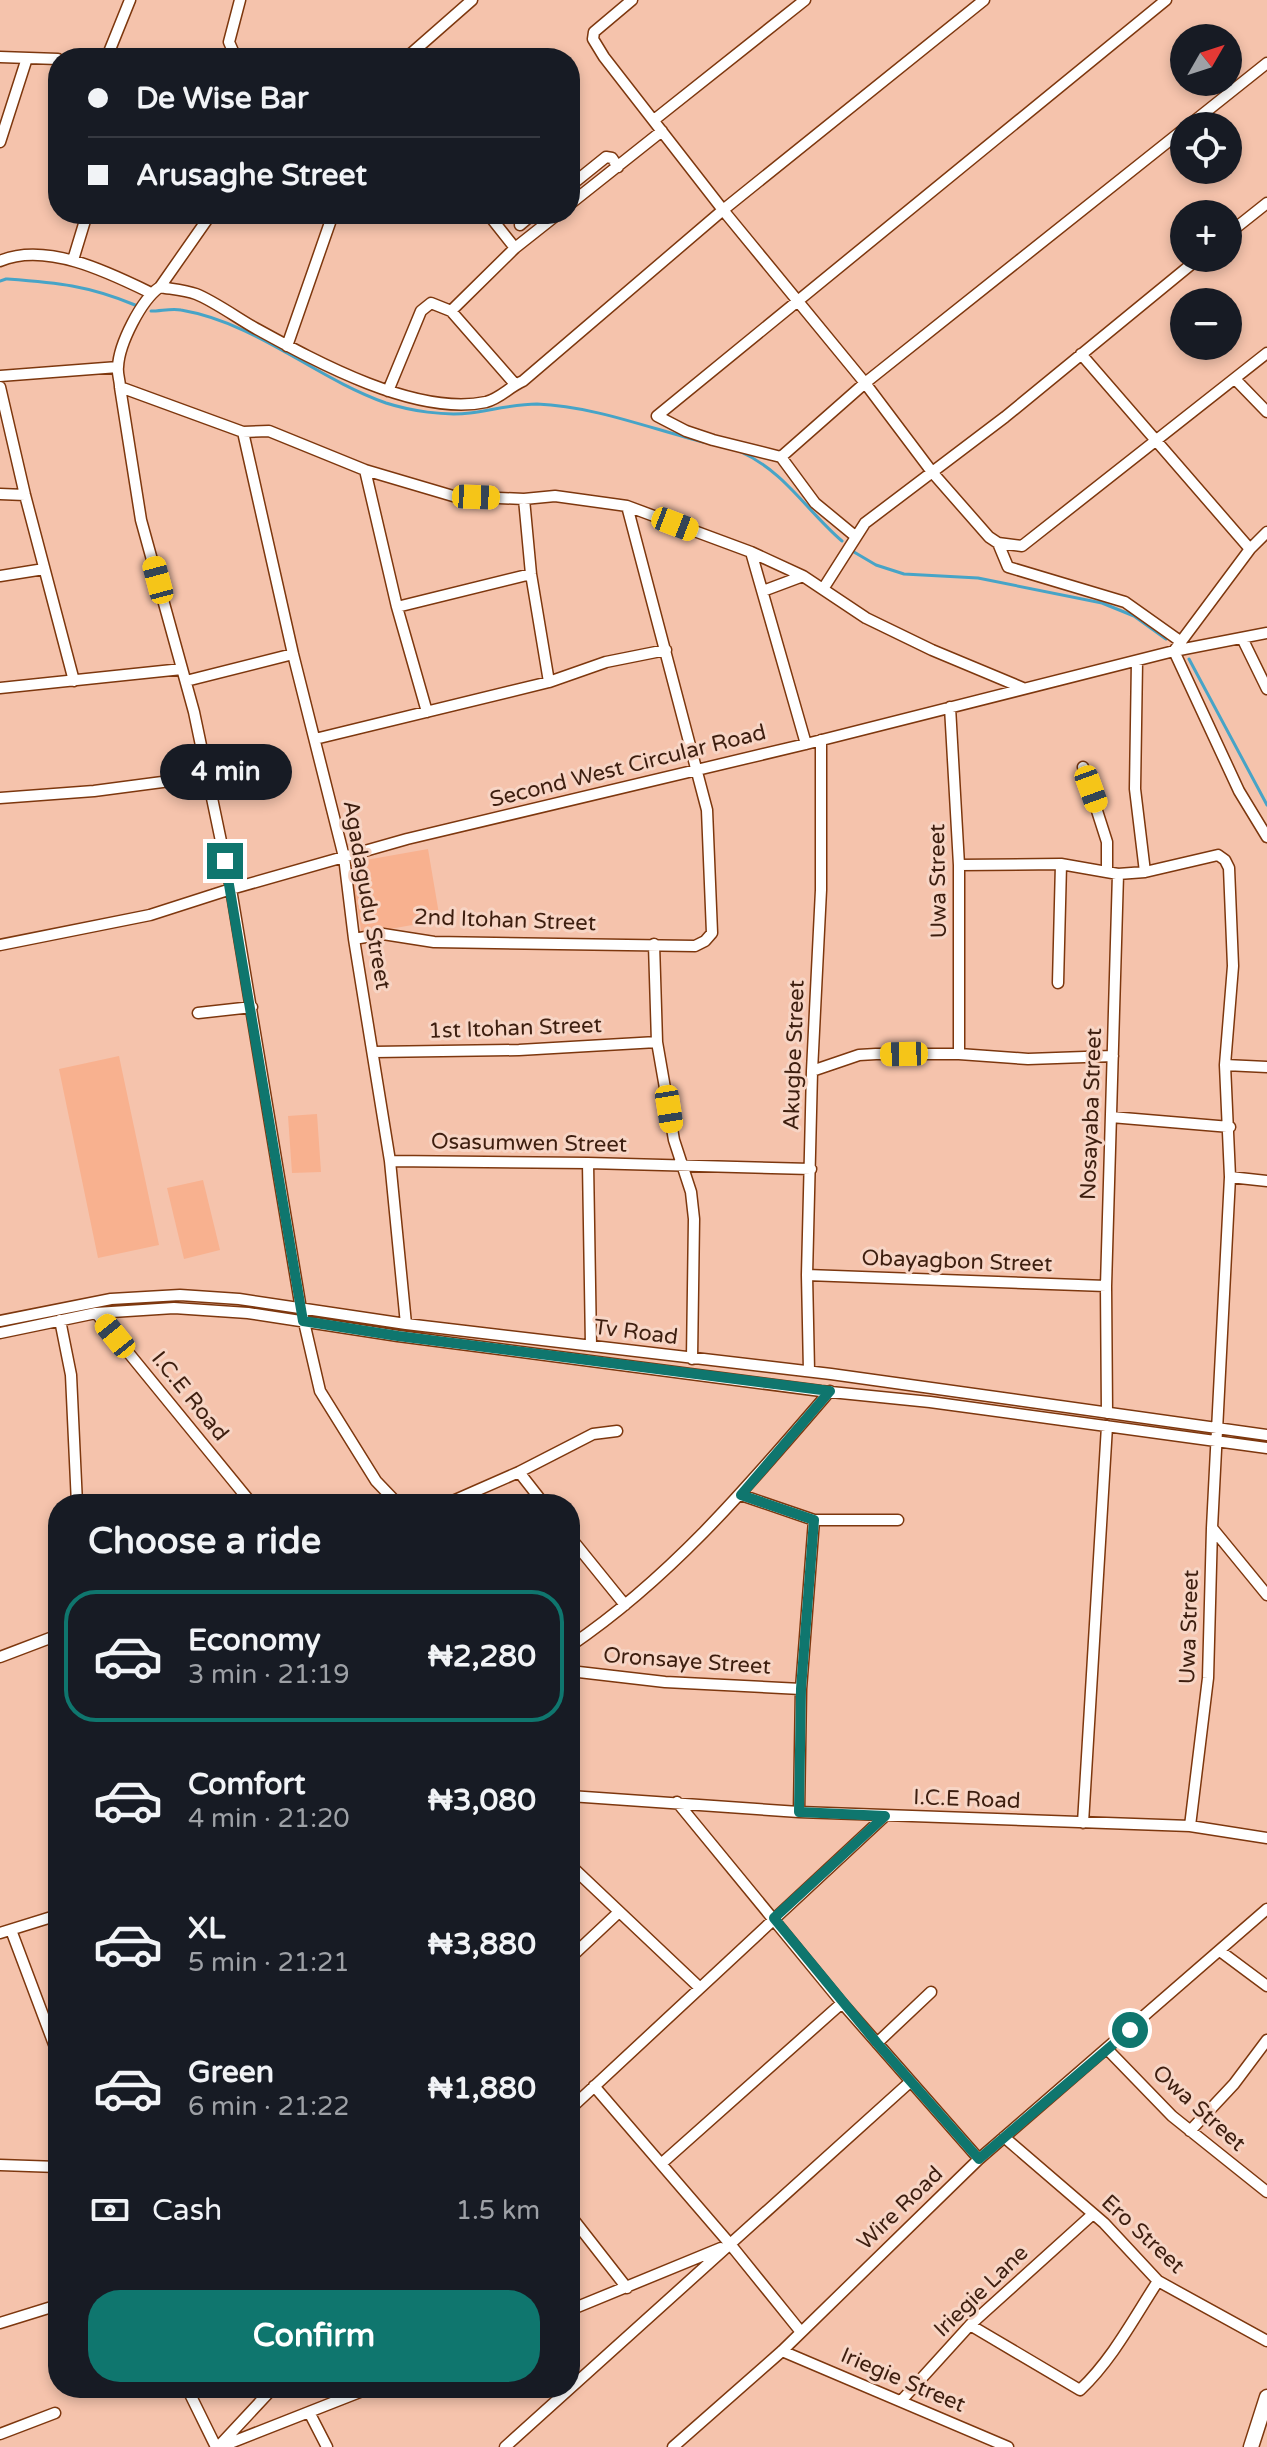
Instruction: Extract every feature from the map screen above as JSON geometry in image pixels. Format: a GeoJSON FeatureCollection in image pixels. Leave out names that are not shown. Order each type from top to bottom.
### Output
{"type":"FeatureCollection","features":[{"type":"Feature","properties":{"kind":"highway"},"geometry":{"type":"LineString","coordinates":[[1251,2447],[1267,2397]]}},
{"type":"Feature","properties":{"kind":"street"},"geometry":{"type":"LineString","coordinates":[[113,48],[130,0]]}},
{"type":"Feature","properties":{"kind":"street"},"geometry":{"type":"LineString","coordinates":[[232,48],[229,42],[240,0]]}},
{"type":"Feature","properties":{"kind":"street"},"geometry":{"type":"LineString","coordinates":[[417,48],[472,0]]}},
{"type":"Feature","properties":{"kind":"street"},"geometry":{"type":"LineString","coordinates":[[632,0],[594,32],[593,39],[604,57],[723,210],[865,383],[932,472],[989,537],[998,543],[1022,546],[1267,353]]}},
{"type":"Feature","properties":{"kind":"street"},"geometry":{"type":"LineString","coordinates":[[654,120],[805,0]]}},
{"type":"Feature","properties":{"kind":"street"},"geometry":{"type":"LineString","coordinates":[[0,261],[25,256],[73,260],[155,290],[196,294],[287,346],[388,391],[456,404],[473,404],[503,396],[523,381],[723,210],[984,0]]}},
{"type":"Feature","properties":{"kind":"street"},"geometry":{"type":"LineString","coordinates":[[855,536],[815,503],[781,457],[713,440],[657,416],[1166,0]]}},
{"type":"Feature","properties":{"kind":"street"},"geometry":{"type":"LineString","coordinates":[[0,57],[48,59]]}},
{"type":"Feature","properties":{"kind":"street"},"geometry":{"type":"LineString","coordinates":[[0,142],[27,58]]}},
{"type":"Feature","properties":{"kind":"street"},"geometry":{"type":"LineString","coordinates":[[1206,112],[1267,63]]}},
{"type":"Feature","properties":{"kind":"street"},"geometry":{"type":"LineString","coordinates":[[580,196],[662,131]]}},
{"type":"Feature","properties":{"kind":"street"},"geometry":{"type":"LineString","coordinates":[[781,457],[865,383],[1170,141]]}},
{"type":"Feature","properties":{"kind":"street"},"geometry":{"type":"LineString","coordinates":[[580,178],[606,157],[612,158],[618,167]]}},
{"type":"Feature","properties":{"kind":"street"},"geometry":{"type":"LineString","coordinates":[[1242,223],[1267,203]]}},
{"type":"Feature","properties":{"kind":"street"},"geometry":{"type":"LineString","coordinates":[[73,260],[84,224]]}},
{"type":"Feature","properties":{"kind":"street"},"geometry":{"type":"LineString","coordinates":[[204,224],[128,333],[118,367],[120,387],[141,520],[186,681],[231,889],[302,1315],[320,1391],[376,1481],[388,1494]]}},
{"type":"Feature","properties":{"kind":"street"},"geometry":{"type":"LineString","coordinates":[[287,346],[330,224]]}},
{"type":"Feature","properties":{"kind":"street"},"geometry":{"type":"LineString","coordinates":[[496,224],[515,248]]}},
{"type":"Feature","properties":{"kind":"street"},"geometry":{"type":"LineString","coordinates":[[451,311],[515,248],[545,224]]}},
{"type":"Feature","properties":{"kind":"street"},"geometry":{"type":"LineString","coordinates":[[823,589],[865,523],[1005,417],[1182,272]]}},
{"type":"Feature","properties":{"kind":"street"},"geometry":{"type":"LineString","coordinates":[[388,391],[421,311],[431,303],[451,311],[515,384]]}},
{"type":"Feature","properties":{"kind":"street"},"geometry":{"type":"LineString","coordinates":[[1081,354],[1250,549]]}},
{"type":"Feature","properties":{"kind":"street"},"geometry":{"type":"LineString","coordinates":[[0,376],[118,367]]}},
{"type":"Feature","properties":{"kind":"street"},"geometry":{"type":"LineString","coordinates":[[1235,379],[1267,412]]}},
{"type":"Feature","properties":{"kind":"street"},"geometry":{"type":"LineString","coordinates":[[0,387],[74,681]]}},
{"type":"Feature","properties":{"kind":"street"},"geometry":{"type":"LineString","coordinates":[[120,387],[243,432],[269,431],[365,470],[453,496],[524,499],[555,496],[627,506],[751,552],[803,576],[866,618],[1023,688]]}},
{"type":"Feature","properties":{"kind":"street","name":"Agadagudu Street"},"geometry":{"type":"LineString","coordinates":[[243,432],[293,654],[344,857],[390,1161],[406,1324]]}},
{"type":"Feature","properties":{"kind":"street"},"geometry":{"type":"LineString","coordinates":[[365,470],[397,607],[427,712]]}},
{"type":"Feature","properties":{"kind":"street"},"geometry":{"type":"LineString","coordinates":[[0,494],[25,495]]}},
{"type":"Feature","properties":{"kind":"street"},"geometry":{"type":"LineString","coordinates":[[524,499],[531,574],[549,682]]}},
{"type":"Feature","properties":{"kind":"street"},"geometry":{"type":"LineString","coordinates":[[627,506],[698,768]]}},
{"type":"Feature","properties":{"kind":"street"},"geometry":{"type":"LineString","coordinates":[[1177,646],[1250,549],[1267,532]]}},
{"type":"Feature","properties":{"kind":"street"},"geometry":{"type":"LineString","coordinates":[[998,543],[1008,567],[1117,598],[1177,646],[1239,791],[1267,837]]}},
{"type":"Feature","properties":{"kind":"street"},"geometry":{"type":"LineString","coordinates":[[751,552],[806,744]]}},
{"type":"Feature","properties":{"kind":"street"},"geometry":{"type":"LineString","coordinates":[[0,576],[44,569]]}},
{"type":"Feature","properties":{"kind":"street"},"geometry":{"type":"LineString","coordinates":[[397,607],[531,574]]}},
{"type":"Feature","properties":{"kind":"street"},"geometry":{"type":"LineString","coordinates":[[763,591],[803,576]]}},
{"type":"Feature","properties":{"kind":"street","name":"Second West Circular Road"},"geometry":{"type":"LineString","coordinates":[[0,945],[150,915],[344,857],[1137,661],[1177,646],[1267,633]]}},
{"type":"Feature","properties":{"kind":"street"},"geometry":{"type":"LineString","coordinates":[[1242,638],[1267,689]]}},
{"type":"Feature","properties":{"kind":"street"},"geometry":{"type":"LineString","coordinates":[[315,739],[549,682],[606,662],[666,650]]}},
{"type":"Feature","properties":{"kind":"street"},"geometry":{"type":"LineString","coordinates":[[186,681],[293,654]]}},
{"type":"Feature","properties":{"kind":"street"},"geometry":{"type":"LineString","coordinates":[[959,865],[1061,864],[1113,873],[1145,872],[1135,789],[1137,661]]}},
{"type":"Feature","properties":{"kind":"street"},"geometry":{"type":"LineString","coordinates":[[0,688],[182,669]]}},
{"type":"Feature","properties":{"kind":"street","name":"Uwa Street"},"geometry":{"type":"LineString","coordinates":[[950,707],[959,865],[959,1054]]}},
{"type":"Feature","properties":{"kind":"street","name":"Akugbe Street"},"geometry":{"type":"LineString","coordinates":[[809,1371],[807,1275],[812,1071],[821,890],[821,740]]}},
{"type":"Feature","properties":{"kind":"street","name":"Nosayaba Street"},"geometry":{"type":"LineString","coordinates":[[1083,767],[1107,842],[1113,873],[1113,1056],[1106,1286],[1107,1413]]}},
{"type":"Feature","properties":{"kind":"street","name":"2nd Itohan Street"},"geometry":{"type":"LineString","coordinates":[[354,939],[383,934],[434,942],[695,946],[712,933],[707,810],[698,768]]}},
{"type":"Feature","properties":{"kind":"street"},"geometry":{"type":"LineString","coordinates":[[0,798],[94,791],[208,776]]}},
{"type":"Feature","properties":{"kind":"street","name":"Uwa Street"},"geometry":{"type":"LineString","coordinates":[[1145,872],[1218,855],[1229,868],[1233,966],[1225,1065],[1230,1177],[1212,1528],[1208,1678],[1190,1826]]}},
{"type":"Feature","properties":{"kind":"street"},"geometry":{"type":"LineString","coordinates":[[1058,983],[1061,864]]}},
{"type":"Feature","properties":{"kind":"street"},"geometry":{"type":"LineString","coordinates":[[654,944],[657,1042],[674,1140],[691,1192],[694,1219],[692,1359]]}},
{"type":"Feature","properties":{"kind":"street"},"geometry":{"type":"LineString","coordinates":[[198,1013],[252,1007]]}},
{"type":"Feature","properties":{"kind":"street","name":"1st Itohan Street"},"geometry":{"type":"LineString","coordinates":[[374,1052],[519,1050],[657,1042]]}},
{"type":"Feature","properties":{"kind":"street"},"geometry":{"type":"LineString","coordinates":[[812,1071],[859,1055],[959,1054],[1028,1059],[1113,1056]]}},
{"type":"Feature","properties":{"kind":"street"},"geometry":{"type":"LineString","coordinates":[[1225,1065],[1267,1067]]}},
{"type":"Feature","properties":{"kind":"street"},"geometry":{"type":"LineString","coordinates":[[1111,1117],[1230,1127]]}},
{"type":"Feature","properties":{"kind":"street","name":"Osasumwen Street"},"geometry":{"type":"LineString","coordinates":[[390,1161],[811,1169]]}},
{"type":"Feature","properties":{"kind":"street"},"geometry":{"type":"LineString","coordinates":[[588,1163],[591,1346]]}},
{"type":"Feature","properties":{"kind":"street"},"geometry":{"type":"LineString","coordinates":[[1230,1177],[1267,1181]]}},
{"type":"Feature","properties":{"kind":"street","name":"Obayagbon Street"},"geometry":{"type":"LineString","coordinates":[[807,1275],[1106,1286]]}},
{"type":"Feature","properties":{"kind":"street","name":"Tv Road"},"geometry":{"type":"LineString","coordinates":[[0,1321],[111,1299],[180,1295],[239,1299],[398,1336],[1267,1448]]}},
{"type":"Feature","properties":{"kind":"street","name":"Tv Road"},"geometry":{"type":"LineString","coordinates":[[0,1333],[96,1313],[174,1308],[302,1315],[406,1324],[809,1371],[1267,1435]]}},
{"type":"Feature","properties":{"kind":"street","name":"I.C.E Road"},"geometry":{"type":"LineString","coordinates":[[96,1313],[244,1494]]}},
{"type":"Feature","properties":{"kind":"street"},"geometry":{"type":"LineString","coordinates":[[60,1320],[71,1375],[77,1494]]}},
{"type":"Feature","properties":{"kind":"street"},"geometry":{"type":"LineString","coordinates":[[888,1382],[888,1398]]}},
{"type":"Feature","properties":{"kind":"street"},"geometry":{"type":"LineString","coordinates":[[580,1639],[665,1572],[741,1495],[830,1391]]}},
{"type":"Feature","properties":{"kind":"street"},"geometry":{"type":"LineString","coordinates":[[1083,1823],[1107,1426]]}},
{"type":"Feature","properties":{"kind":"street"},"geometry":{"type":"LineString","coordinates":[[469,1494],[593,1434],[617,1431]]}},
{"type":"Feature","properties":{"kind":"street"},"geometry":{"type":"LineString","coordinates":[[519,1472],[536,1494]]}},
{"type":"Feature","properties":{"kind":"street"},"geometry":{"type":"LineString","coordinates":[[741,1495],[814,1520],[898,1520]]}},
{"type":"Feature","properties":{"kind":"street"},"geometry":{"type":"LineString","coordinates":[[799,1812],[801,1689],[814,1520]]}},
{"type":"Feature","properties":{"kind":"street"},"geometry":{"type":"LineString","coordinates":[[1212,1528],[1267,1595]]}},
{"type":"Feature","properties":{"kind":"street"},"geometry":{"type":"LineString","coordinates":[[580,1549],[625,1605]]}},
{"type":"Feature","properties":{"kind":"street"},"geometry":{"type":"LineString","coordinates":[[0,1657],[48,1639]]}},
{"type":"Feature","properties":{"kind":"street","name":"Oronsaye Street"},"geometry":{"type":"LineString","coordinates":[[580,1672],[665,1682],[801,1689]]}},
{"type":"Feature","properties":{"kind":"street","name":"I.C.E Road"},"geometry":{"type":"LineString","coordinates":[[580,1799],[885,1816],[1190,1826],[1267,1838]]}},
{"type":"Feature","properties":{"kind":"street"},"geometry":{"type":"LineString","coordinates":[[677,1802],[842,2003],[979,2159]]}},
{"type":"Feature","properties":{"kind":"street"},"geometry":{"type":"LineString","coordinates":[[580,2099],[885,1816]]}},
{"type":"Feature","properties":{"kind":"street"},"geometry":{"type":"LineString","coordinates":[[580,1875],[700,1988]]}},
{"type":"Feature","properties":{"kind":"street","name":"Wire Road"},"geometry":{"type":"LineString","coordinates":[[673,2447],[782,2351],[979,2159],[1267,1909]]}},
{"type":"Feature","properties":{"kind":"street"},"geometry":{"type":"LineString","coordinates":[[580,1949],[619,1912]]}},
{"type":"Feature","properties":{"kind":"street"},"geometry":{"type":"LineString","coordinates":[[48,1918],[6,1931],[48,2031]]}},
{"type":"Feature","properties":{"kind":"street"},"geometry":{"type":"LineString","coordinates":[[1220,1951],[1267,1986]]}},
{"type":"Feature","properties":{"kind":"street"},"geometry":{"type":"LineString","coordinates":[[877,2043],[931,1992]]}},
{"type":"Feature","properties":{"kind":"street"},"geometry":{"type":"LineString","coordinates":[[661,2164],[842,2003]]}},
{"type":"Feature","properties":{"kind":"street"},"geometry":{"type":"LineString","coordinates":[[1190,2131],[1234,2084],[1267,2040]]}},
{"type":"Feature","properties":{"kind":"street","name":"Owa Street"},"geometry":{"type":"LineString","coordinates":[[1108,2050],[1190,2131],[1267,2192]]}},
{"type":"Feature","properties":{"kind":"street"},"geometry":{"type":"LineString","coordinates":[[580,2379],[910,2082]]}},
{"type":"Feature","properties":{"kind":"street"},"geometry":{"type":"LineString","coordinates":[[594,2086],[801,2332]]}},
{"type":"Feature","properties":{"kind":"street","name":"Ero Street"},"geometry":{"type":"LineString","coordinates":[[1004,2137],[1104,2223],[1158,2281],[1267,2341]]}},
{"type":"Feature","properties":{"kind":"street"},"geometry":{"type":"LineString","coordinates":[[0,2165],[48,2167]]}},
{"type":"Feature","properties":{"kind":"street","name":"Iriegie Lane"},"geometry":{"type":"LineString","coordinates":[[901,2401],[970,2325],[1093,2214]]}},
{"type":"Feature","properties":{"kind":"street"},"geometry":{"type":"LineString","coordinates":[[580,2228],[627,2288]]}},
{"type":"Feature","properties":{"kind":"street"},"geometry":{"type":"LineString","coordinates":[[580,2306],[730,2244]]}},
{"type":"Feature","properties":{"kind":"street"},"geometry":{"type":"LineString","coordinates":[[970,2325],[1080,2390],[1119,2342],[1158,2281]]}},
{"type":"Feature","properties":{"kind":"street"},"geometry":{"type":"LineString","coordinates":[[0,2323],[48,2308]]}},
{"type":"Feature","properties":{"kind":"street","name":"Iriegie Street"},"geometry":{"type":"LineString","coordinates":[[782,2351],[1008,2447]]}},
{"type":"Feature","properties":{"kind":"street"},"geometry":{"type":"LineString","coordinates":[[192,2398],[218,2447]]}},
{"type":"Feature","properties":{"kind":"street"},"geometry":{"type":"LineString","coordinates":[[218,2447],[264,2398]]}},
{"type":"Feature","properties":{"kind":"street"},"geometry":{"type":"LineString","coordinates":[[218,2447],[345,2398]]}},
{"type":"Feature","properties":{"kind":"street"},"geometry":{"type":"LineString","coordinates":[[505,2447],[559,2398]]}},
{"type":"Feature","properties":{"kind":"street"},"geometry":{"type":"LineString","coordinates":[[309,2412],[327,2447]]}},
{"type":"Feature","properties":{"kind":"street"},"geometry":{"type":"LineString","coordinates":[[0,2434],[55,2413]]}},
{"type":"Feature","properties":{"kind":"shaded area"},"geometry":{"type":"Polygon","coordinates":[[[428,849],[440,920],[362,934],[349,863],[428,849]]]}},
{"type":"Feature","properties":{"kind":"shaded area"},"geometry":{"type":"Polygon","coordinates":[[[119,1056],[159,1245],[98,1258],[59,1069],[119,1056]]]}},
{"type":"Feature","properties":{"kind":"shaded area"},"geometry":{"type":"Polygon","coordinates":[[[317,1114],[321,1172],[292,1173],[288,1116],[317,1114]]]}},
{"type":"Feature","properties":{"kind":"shaded area"},"geometry":{"type":"Polygon","coordinates":[[[203,1180],[220,1250],[184,1259],[167,1188],[203,1180]]]}},
{"type":"Feature","properties":{"kind":"waterway"},"geometry":{"type":"LineString","coordinates":[[0,281],[6,279],[72,286],[135,305]]}},
{"type":"Feature","properties":{"kind":"waterway"},"geometry":{"type":"LineString","coordinates":[[151,311],[181,310],[235,326],[360,392],[406,408],[460,414],[529,404],[558,406],[599,413],[703,442]]}},
{"type":"Feature","properties":{"kind":"waterway"},"geometry":{"type":"LineString","coordinates":[[741,452],[783,481],[842,541]]}},
{"type":"Feature","properties":{"kind":"waterway"},"geometry":{"type":"LineString","coordinates":[[854,552],[876,565],[904,574],[978,578],[1102,603],[1134,616],[1166,639]]}},
{"type":"Feature","properties":{"kind":"waterway"},"geometry":{"type":"LineString","coordinates":[[1189,659],[1267,805]]}},
{"type":"Feature","properties":{"kind":"route"},"geometry":{"type":"LineString","coordinates":[[225,861],[303,1321],[830,1391],[741,1495],[814,1520],[801,1689],[799,1812],[885,1816],[774,1918],[910,2082],[979,2159],[1130,2030]]}}]}
